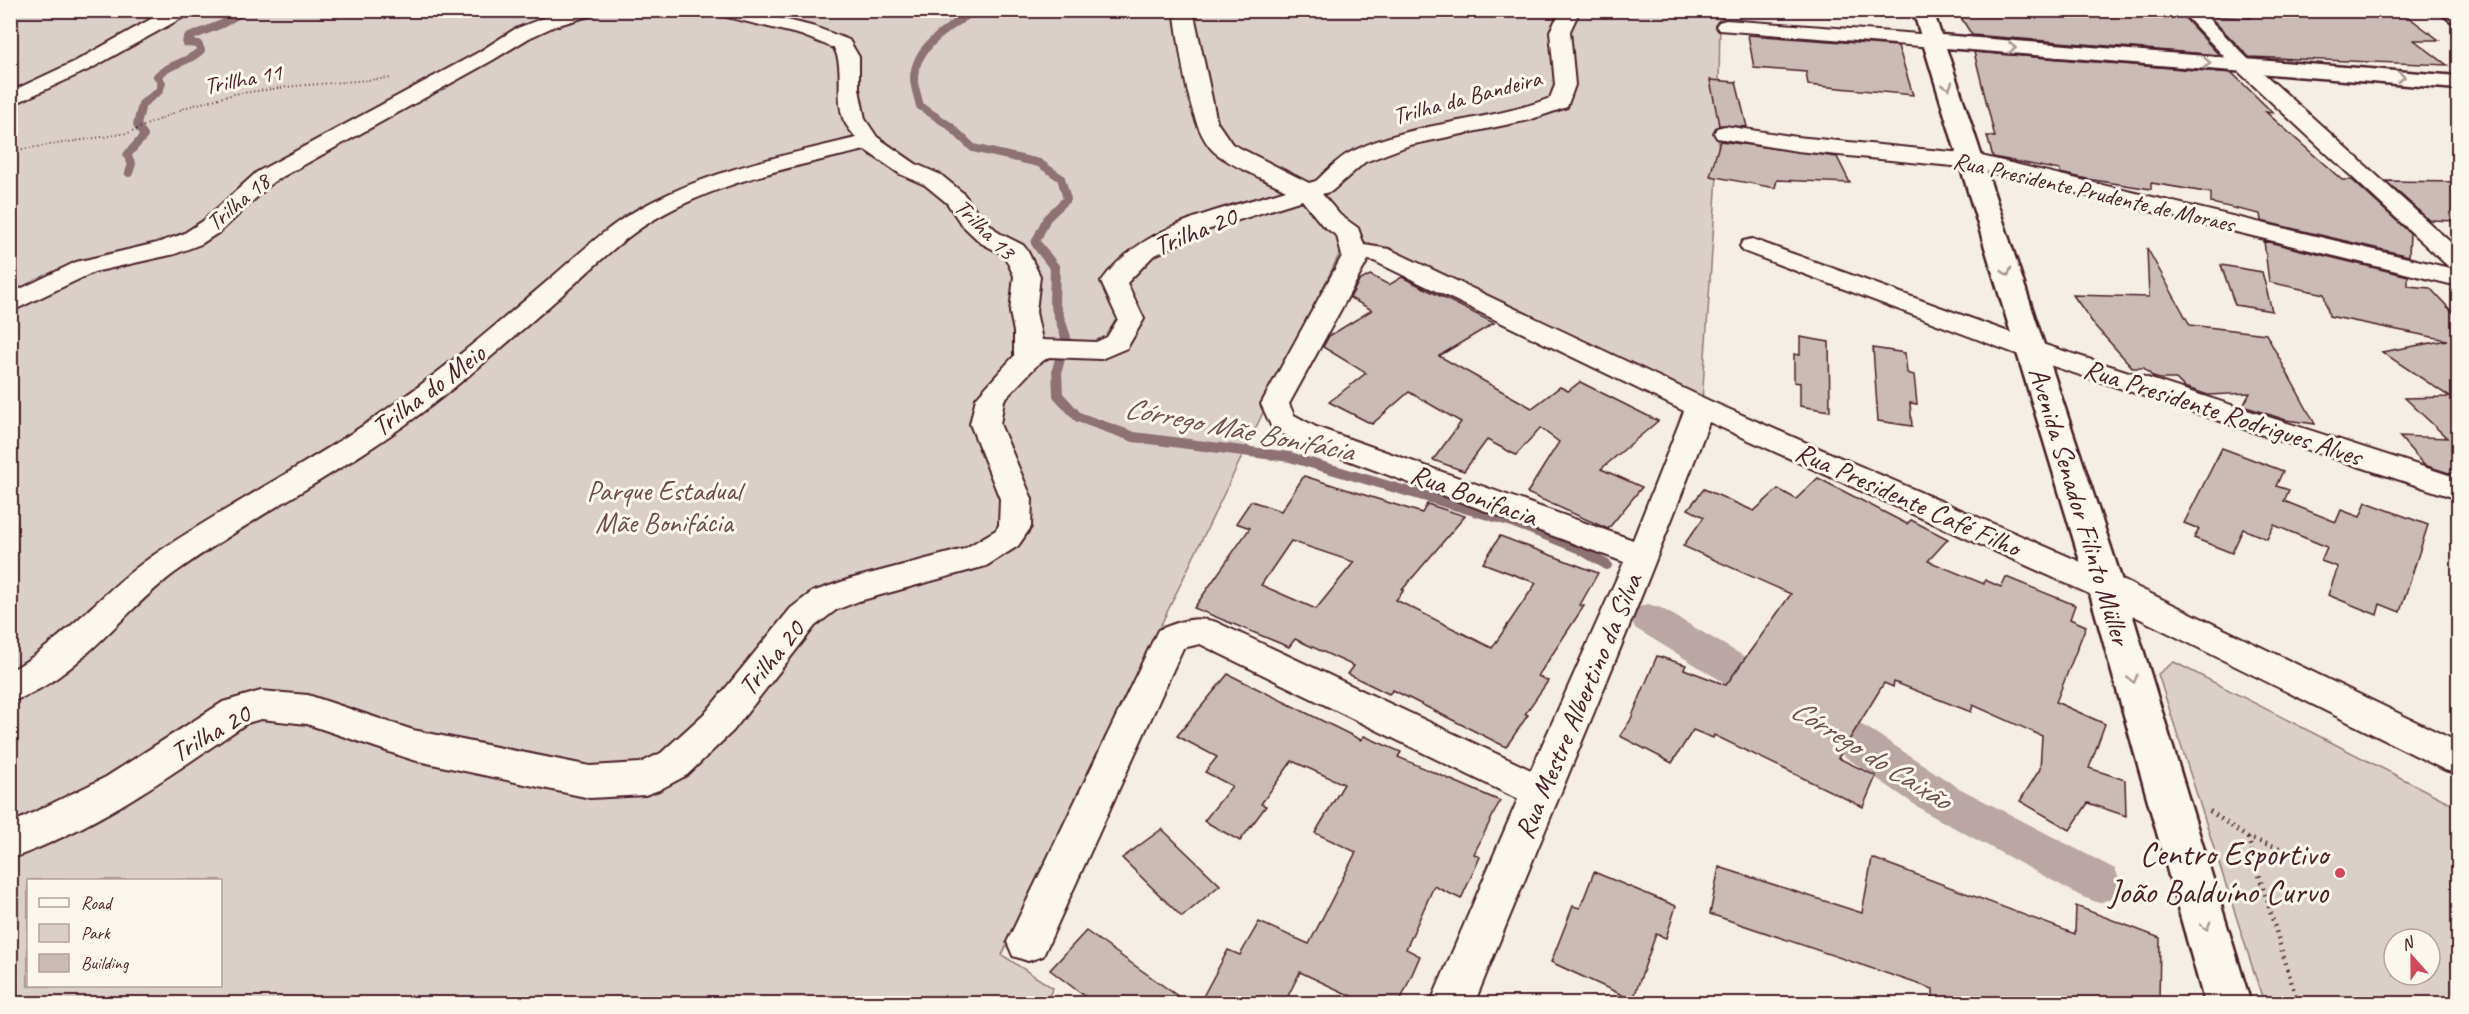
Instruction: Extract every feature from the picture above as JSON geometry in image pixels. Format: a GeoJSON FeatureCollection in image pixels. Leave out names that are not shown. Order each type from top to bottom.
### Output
{"type":"FeatureCollection","features":[{"type":"Feature","properties":{"kind":"street"},"geometry":{"type":"LineString","coordinates":[[10,100],[74,69],[182,10]]}},
{"type":"Feature","properties":{"kind":"street","name":"Trilha 18"},"geometry":{"type":"LineString","coordinates":[[10,304],[85,267],[170,247],[191,239],[223,218],[248,190],[265,177],[486,56],[501,45],[551,20],[589,10]]}},
{"type":"Feature","properties":{"kind":"street"},"geometry":{"type":"LineString","coordinates":[[722,10],[808,31],[842,44],[849,57],[849,89],[854,119],[869,142]]}},
{"type":"Feature","properties":{"kind":"street"},"geometry":{"type":"LineString","coordinates":[[1183,10],[1206,122],[1215,140],[1236,156],[1308,192],[1331,220],[1349,233],[1355,256]]}},
{"type":"Feature","properties":{"kind":"street","name":"Trilha da Bandeira"},"geometry":{"type":"LineString","coordinates":[[1308,192],[1324,186],[1357,157],[1404,140],[1529,114],[1559,102],[1565,84],[1560,32],[1571,10]]}},
{"type":"Feature","properties":{"kind":"street","name":"Avenida Senador Filinto Müller"},"geometry":{"type":"LineString","coordinates":[[1923,10],[2106,587],[2228,1004]]}},
{"type":"Feature","properties":{"kind":"street"},"geometry":{"type":"LineString","coordinates":[[2189,10],[2244,66],[2458,262]]}},
{"type":"Feature","properties":{"kind":"street"},"geometry":{"type":"LineString","coordinates":[[2447,10],[2458,17]]}},
{"type":"Feature","properties":{"kind":"street"},"geometry":{"type":"LineString","coordinates":[[1726,26],[2458,82]]}},
{"type":"Feature","properties":{"kind":"street","name":"Rua Presidente Prudente de Moraes"},"geometry":{"type":"LineString","coordinates":[[1725,134],[1797,144],[1972,161],[2458,278]]}},
{"type":"Feature","properties":{"kind":"street","name":"Trilha 13"},"geometry":{"type":"LineString","coordinates":[[869,142],[908,169],[933,180],[955,198],[970,219],[990,238],[1014,250],[1027,276],[1023,312],[1036,353]]}},
{"type":"Feature","properties":{"kind":"street","name":"Trilha do Meio"},"geometry":{"type":"LineString","coordinates":[[10,688],[46,668],[153,572],[185,549],[329,462],[413,405],[505,331],[612,238],[642,217],[681,197],[724,180],[769,166],[869,142]]}},
{"type":"Feature","properties":{"kind":"street","name":"Trilha 20"},"geometry":{"type":"LineString","coordinates":[[10,842],[120,788],[236,712],[261,705],[308,710],[413,745],[590,782],[645,779],[674,764],[720,721],[803,617],[824,601],[850,591],[974,558],[1007,538],[1015,527],[1016,499],[985,424],[990,398],[1036,353],[1101,351],[1117,342],[1131,319],[1114,282],[1143,251],[1197,225],[1308,192]]}},
{"type":"Feature","properties":{"kind":"street","name":"Rua Presidente Rodrigues Alves"},"geometry":{"type":"LineString","coordinates":[[1752,246],[2031,350],[2458,489]]}},
{"type":"Feature","properties":{"kind":"street","name":"Rua Presidente Café Filho"},"geometry":{"type":"LineString","coordinates":[[1355,256],[1365,252],[1380,254],[1700,407],[2106,587],[2458,759]]}},
{"type":"Feature","properties":{"kind":"street","name":"Rua Bonifacia"},"geometry":{"type":"LineString","coordinates":[[1355,256],[1275,404],[1282,421],[1306,434],[1643,556]]}},
{"type":"Feature","properties":{"kind":"street","name":"Rua Mestre Albertino da Silva"},"geometry":{"type":"LineString","coordinates":[[1452,1004],[1540,792],[1643,556],[1700,407]]}},
{"type":"Feature","properties":{"kind":"street"},"geometry":{"type":"LineString","coordinates":[[1028,942],[1170,639],[1187,632],[1204,631],[1540,792]]}},
{"type":"Feature","properties":{"kind":"path","name":"Trillha 11"},"geometry":{"type":"LineString","coordinates":[[10,151],[128,133],[187,107],[234,94],[396,77]]}},
{"type":"Feature","properties":{"kind":"path"},"geometry":{"type":"LineString","coordinates":[[2167,796],[2199,803],[2248,838],[2286,850]]}},
{"type":"Feature","properties":{"kind":"path"},"geometry":{"type":"LineString","coordinates":[[2248,838],[2298,1004]]}},
{"type":"Feature","properties":{"kind":"green space","name":"Parque Estadual Mãe Bonifácia"},"geometry":{"type":"Polygon","coordinates":[[[10,11],[1720,11],[1718,161],[1702,402],[1349,234],[1002,955],[1053,988],[1045,1003],[11,1003],[10,11]]]}},
{"type":"Feature","properties":{"kind":"green space","name":"Centro Esportivo João Balduíno Curvo"},"geometry":{"type":"Polygon","coordinates":[[[2174,662],[2458,807],[2458,1003],[2264,1003],[2158,674],[2174,662]]]}},
{"type":"Feature","properties":{"kind":"building"},"geometry":{"type":"Polygon","coordinates":[[[1956,10],[2118,10],[2182,15],[2219,55],[1972,35],[1956,10]]]}},
{"type":"Feature","properties":{"kind":"building"},"geometry":{"type":"Polygon","coordinates":[[[2243,10],[2399,10],[2439,40],[2414,40],[2447,65],[2249,57],[2209,16],[2251,18],[2243,10]]]}},
{"type":"Feature","properties":{"kind":"building"},"geometry":{"type":"Polygon","coordinates":[[[1748,35],[1898,46],[1913,95],[1808,85],[1806,72],[1754,68],[1748,35]]]}},
{"type":"Feature","properties":{"kind":"building"},"geometry":{"type":"Polygon","coordinates":[[[1974,52],[2232,73],[2273,113],[2266,112],[2342,180],[2352,180],[2410,233],[2409,256],[2261,221],[2260,214],[2211,203],[2211,193],[2151,183],[2151,189],[2087,179],[2060,173],[2060,170],[1993,157],[1987,136],[1995,137],[1974,52]]]}},
{"type":"Feature","properties":{"kind":"building"},"geometry":{"type":"Polygon","coordinates":[[[1710,80],[1736,82],[1747,127],[1719,125],[1710,80]]]}},
{"type":"Feature","properties":{"kind":"building"},"geometry":{"type":"Polygon","coordinates":[[[1720,141],[1837,157],[1850,183],[1777,180],[1775,188],[1710,176],[1720,141]]]}},
{"type":"Feature","properties":{"kind":"building"},"geometry":{"type":"Polygon","coordinates":[[[2386,181],[2458,182],[2458,221],[2429,220],[2386,181]]]}},
{"type":"Feature","properties":{"kind":"building"},"geometry":{"type":"Polygon","coordinates":[[[2264,241],[2408,276],[2408,286],[2430,288],[2458,318],[2458,476],[2424,465],[2399,436],[2447,438],[2405,398],[2450,397],[2382,352],[2447,340],[2329,316],[2324,294],[2269,282],[2264,241]]]}},
{"type":"Feature","properties":{"kind":"building"},"geometry":{"type":"Polygon","coordinates":[[[2147,248],[2190,325],[2266,334],[2315,424],[2286,420],[2243,406],[2250,393],[2208,395],[2184,387],[2176,379],[2160,379],[2153,377],[2144,368],[2133,368],[2095,326],[2073,295],[2149,297],[2147,248]]]}},
{"type":"Feature","properties":{"kind":"building"},"geometry":{"type":"Polygon","coordinates":[[[2221,265],[2262,272],[2272,311],[2235,305],[2221,265]]]}},
{"type":"Feature","properties":{"kind":"building"},"geometry":{"type":"Polygon","coordinates":[[[1370,275],[1389,285],[1402,277],[1494,323],[1439,356],[1532,408],[1560,387],[1568,391],[1580,382],[1658,421],[1601,469],[1642,487],[1608,529],[1527,493],[1559,442],[1540,428],[1516,455],[1487,440],[1464,471],[1433,460],[1461,422],[1409,392],[1372,424],[1329,402],[1366,373],[1323,347],[1329,336],[1372,310],[1350,298],[1359,281],[1370,275]]]}},
{"type":"Feature","properties":{"kind":"building"},"geometry":{"type":"Polygon","coordinates":[[[1800,337],[1829,342],[1830,411],[1800,406],[1800,383],[1794,382],[1794,354],[1800,355],[1800,337]]]}},
{"type":"Feature","properties":{"kind":"building"},"geometry":{"type":"Polygon","coordinates":[[[1873,348],[1905,353],[1907,373],[1914,375],[1917,404],[1910,403],[1912,426],[1878,421],[1873,348]]]}},
{"type":"Feature","properties":{"kind":"building"},"geometry":{"type":"Polygon","coordinates":[[[2222,448],[2283,471],[2276,486],[2289,490],[2284,501],[2336,522],[2341,510],[2360,517],[2366,502],[2428,525],[2400,612],[2380,604],[2377,615],[2328,595],[2338,567],[2321,561],[2327,547],[2274,525],[2267,539],[2243,529],[2232,553],[2194,538],[2199,529],[2184,523],[2222,448]]]}},
{"type":"Feature","properties":{"kind":"building"},"geometry":{"type":"Polygon","coordinates":[[[1304,476],[1422,513],[1427,504],[1465,516],[1396,600],[1492,648],[1536,583],[1483,563],[1500,536],[1598,573],[1580,605],[1584,606],[1538,676],[1548,681],[1506,747],[1393,690],[1389,694],[1348,674],[1354,666],[1295,639],[1289,647],[1194,608],[1250,528],[1236,523],[1251,501],[1281,511],[1304,476]],[[1291,541],[1261,585],[1316,609],[1354,562],[1291,541]]]}},
{"type":"Feature","properties":{"kind":"building"},"geometry":{"type":"Polygon","coordinates":[[[1818,478],[1907,524],[1911,520],[1948,539],[1928,561],[1984,584],[1985,580],[2001,587],[2006,577],[2075,605],[2070,619],[2086,626],[2056,702],[2105,724],[2089,768],[2125,780],[2126,816],[2088,803],[2070,830],[2020,801],[2040,769],[2042,736],[1973,705],[1971,712],[1894,682],[1893,687],[1884,683],[1838,758],[1876,776],[1863,807],[1714,735],[1713,738],[1693,730],[1672,763],[1620,736],[1630,721],[1657,656],[1686,665],[1684,669],[1726,685],[1791,594],[1683,546],[1704,517],[1688,509],[1704,489],[1754,511],[1778,489],[1796,499],[1818,478]]]}},
{"type":"Feature","properties":{"kind":"building"},"geometry":{"type":"Polygon","coordinates":[[[1228,674],[1361,740],[1364,736],[1401,752],[1398,757],[1500,801],[1474,854],[1480,857],[1461,899],[1434,886],[1406,949],[1420,956],[1399,1004],[1368,1004],[1300,972],[1284,1004],[1199,1004],[1228,950],[1240,955],[1259,922],[1309,944],[1356,852],[1315,833],[1344,784],[1292,761],[1261,804],[1266,806],[1240,841],[1204,821],[1232,786],[1205,772],[1217,757],[1177,736],[1228,674]]]}},
{"type":"Feature","properties":{"kind":"building"},"geometry":{"type":"Polygon","coordinates":[[[1162,829],[1220,885],[1182,917],[1122,858],[1162,829]]]}},
{"type":"Feature","properties":{"kind":"building"},"geometry":{"type":"Polygon","coordinates":[[[1872,858],[2075,934],[2076,906],[2160,938],[2159,1004],[1933,1004],[1933,989],[1710,914],[1719,867],[1862,913],[1872,858]]]}},
{"type":"Feature","properties":{"kind":"building"},"geometry":{"type":"Polygon","coordinates":[[[1594,872],[1676,906],[1666,938],[1656,934],[1633,1000],[1551,962],[1573,906],[1580,908],[1594,872]]]}},
{"type":"Feature","properties":{"kind":"building"},"geometry":{"type":"Polygon","coordinates":[[[1086,931],[1189,1004],[1095,1004],[1050,970],[1086,931]]]}},
{"type":"Feature","properties":{"kind":"waterway"},"geometry":{"type":"LineString","coordinates":[[129,173],[132,164],[127,155],[144,136],[137,125],[142,104],[159,91],[162,83],[157,76],[168,68],[191,58],[201,50],[198,44],[186,43],[187,38],[222,24],[245,10]]}},
{"type":"Feature","properties":{"kind":"waterway","name":"Córrego Mãe Bonifácia"},"geometry":{"type":"LineString","coordinates":[[975,10],[945,30],[927,46],[916,66],[915,88],[920,106],[950,126],[973,148],[1039,163],[1061,178],[1067,199],[1047,218],[1035,243],[1039,248]]}},
{"type":"Feature","properties":{"kind":"waterway","name":"Córrego Mãe Bonifácia"},"geometry":{"type":"LineString","coordinates":[[1038,246],[1055,268],[1054,302],[1066,337],[1057,370],[1058,395],[1078,417],[1134,437],[1290,457],[1512,522],[1578,548],[1607,565]]}},
{"type":"Feature","properties":{"kind":"waterway","name":"Córrego do Caixão"},"geometry":{"type":"LineString","coordinates":[[1648,618],[1859,744],[1942,800],[2099,883]]}},
{"type":"Feature","properties":{"kind":"place","name":"Centro Esportivo João Balduíno Curvo"},"geometry":{"type":"Point","coordinates":[2340,873]}}]}
